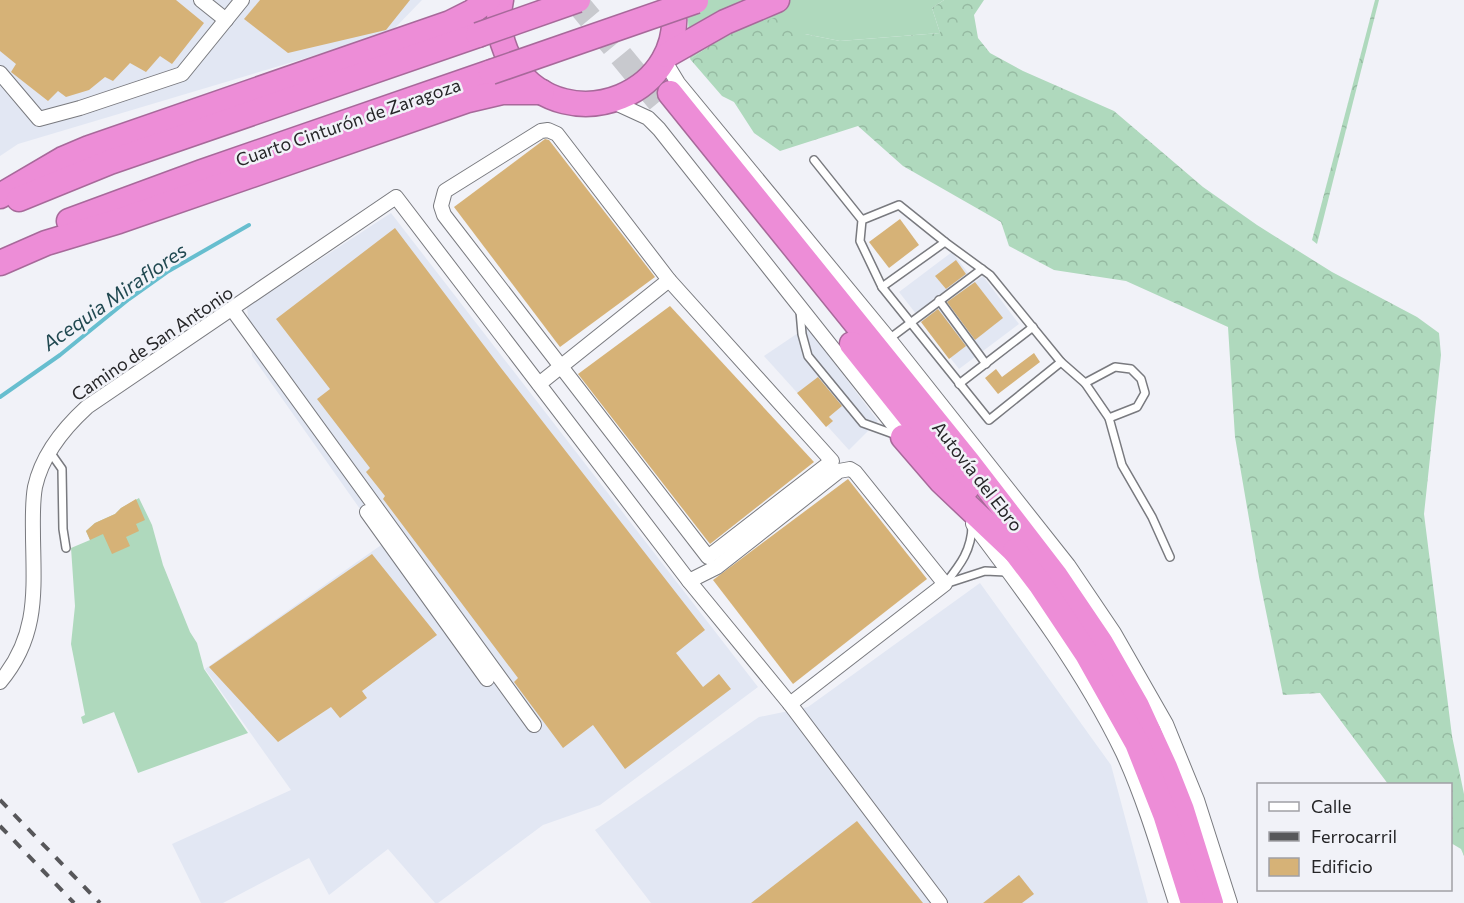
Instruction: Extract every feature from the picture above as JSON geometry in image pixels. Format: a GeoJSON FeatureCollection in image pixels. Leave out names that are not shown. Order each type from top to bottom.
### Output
{"type":"FeatureCollection","features":[{"type":"Feature","properties":{"kind":"highway"},"geometry":{"type":"LineString","coordinates":[[4,200],[63,159],[89,148],[450,23],[472,12],[488,0]]}},
{"type":"Feature","properties":{"kind":"highway"},"geometry":{"type":"LineString","coordinates":[[501,0],[499,18],[504,47],[519,73],[542,92],[558,100],[593,105],[611,101],[634,91],[646,81],[665,58],[724,22],[777,0]]}},
{"type":"Feature","properties":{"kind":"highway"},"geometry":{"type":"LineString","coordinates":[[4,200],[578,0]]}},
{"type":"Feature","properties":{"kind":"highway"},"geometry":{"type":"LineString","coordinates":[[665,58],[674,24],[689,0]]}},
{"type":"Feature","properties":{"kind":"highway","name":"Cuarto Cinturón de Zaragoza"},"geometry":{"type":"LineString","coordinates":[[0,251],[40,239],[108,206],[689,0]]}},
{"type":"Feature","properties":{"kind":"highway"},"geometry":{"type":"LineString","coordinates":[[0,263],[40,239],[130,217],[468,100],[502,92],[542,92]]}},
{"type":"Feature","properties":{"kind":"highway","name":"Autovía del Ebro"},"geometry":{"type":"LineString","coordinates":[[1192,903],[1165,814],[1137,743],[1087,654],[1041,585],[1013,563],[954,471],[665,98],[937,423],[1048,566],[1101,643],[1137,706],[1165,767],[1182,810],[1211,903]]}},
{"type":"Feature","properties":{"kind":"highway"},"geometry":{"type":"LineString","coordinates":[[903,437],[1013,563]]}},
{"type":"Feature","properties":{"kind":"highway"},"geometry":{"type":"LineString","coordinates":[[1068,565],[1077,590],[1109,638],[1135,685],[1137,706]]}},
{"type":"Feature","properties":{"kind":"street"},"geometry":{"type":"LineString","coordinates":[[201,0],[226,20]]}},
{"type":"Feature","properties":{"kind":"street"},"geometry":{"type":"LineString","coordinates":[[0,73],[39,119],[80,108],[182,74],[242,0]]}},
{"type":"Feature","properties":{"kind":"street"},"geometry":{"type":"LineString","coordinates":[[665,58],[678,83],[889,339],[1068,565],[1114,633],[1166,724],[1197,801],[1230,903]]}},
{"type":"Feature","properties":{"kind":"street"},"geometry":{"type":"LineString","coordinates":[[611,101],[648,118],[659,129],[903,437]]}},
{"type":"Feature","properties":{"kind":"street"},"geometry":{"type":"LineString","coordinates":[[689,581],[708,557],[832,461],[669,280],[553,131],[541,131],[445,191],[441,206],[444,215],[708,557]]}},
{"type":"Feature","properties":{"kind":"street","name":"Camino de San Antonio"},"geometry":{"type":"LineString","coordinates":[[0,682],[22,650],[29,628],[33,599],[32,509],[35,487],[42,465],[66,429],[87,407],[396,197],[539,384]]}},
{"type":"Feature","properties":{"kind":"street"},"geometry":{"type":"LineString","coordinates":[[669,280],[539,384],[689,581],[790,704],[940,903]]}},
{"type":"Feature","properties":{"kind":"street"},"geometry":{"type":"LineString","coordinates":[[232,309],[534,725]]}},
{"type":"Feature","properties":{"kind":"street"},"geometry":{"type":"LineString","coordinates":[[246,328],[255,354],[487,679]]}},
{"type":"Feature","properties":{"kind":"street"},"geometry":{"type":"LineString","coordinates":[[689,581],[717,567],[839,471],[844,469],[855,472],[945,584],[790,704]]}},
{"type":"Feature","properties":{"kind":"street"},"geometry":{"type":"LineString","coordinates":[[941,481],[972,523],[1013,563],[1028,595],[1074,665],[1123,753],[1149,820],[1176,903]]}},
{"type":"Feature","properties":{"kind":"lane"},"geometry":{"type":"LineString","coordinates":[[814,160],[862,220],[860,241],[882,287],[989,420],[1061,362]]}},
{"type":"Feature","properties":{"kind":"lane"},"geometry":{"type":"LineString","coordinates":[[862,220],[899,205],[990,275],[1061,362],[1085,383],[1109,418],[1122,465],[1152,517],[1170,557]]}},
{"type":"Feature","properties":{"kind":"lane"},"geometry":{"type":"LineString","coordinates":[[882,287],[945,242]]}},
{"type":"Feature","properties":{"kind":"lane"},"geometry":{"type":"LineString","coordinates":[[889,339],[982,269]]}},
{"type":"Feature","properties":{"kind":"lane"},"geometry":{"type":"LineString","coordinates":[[939,300],[986,364]]}},
{"type":"Feature","properties":{"kind":"lane"},"geometry":{"type":"LineString","coordinates":[[800,308],[804,347],[815,365],[863,423],[903,437]]}},
{"type":"Feature","properties":{"kind":"lane"},"geometry":{"type":"LineString","coordinates":[[959,384],[1033,327]]}},
{"type":"Feature","properties":{"kind":"lane"},"geometry":{"type":"LineString","coordinates":[[1085,383],[1115,367],[1131,369],[1142,379],[1145,393],[1137,406],[1109,418]]}},
{"type":"Feature","properties":{"kind":"lane"},"geometry":{"type":"LineString","coordinates":[[50,452],[62,469],[63,528],[66,548]]}},
{"type":"Feature","properties":{"kind":"lane"},"geometry":{"type":"LineString","coordinates":[[945,584],[959,567],[971,544],[972,523]]}},
{"type":"Feature","properties":{"kind":"lane"},"geometry":{"type":"LineString","coordinates":[[945,584],[1013,563]]}},
{"type":"Feature","properties":{"kind":"shaded area"},"geometry":{"type":"Polygon","coordinates":[[[0,0],[422,0],[390,33],[18,144],[0,156],[0,0]]]}},
{"type":"Feature","properties":{"kind":"shaded area"},"geometry":{"type":"Polygon","coordinates":[[[391,213],[758,687],[600,805],[543,825],[438,903],[435,903],[388,849],[329,895],[309,858],[223,903],[201,903],[172,844],[291,790],[205,669],[384,543],[252,356],[247,307],[391,213]]]}},
{"type":"Feature","properties":{"kind":"shaded area"},"geometry":{"type":"Polygon","coordinates":[[[952,252],[975,282],[983,276],[1019,324],[959,369],[899,292],[952,252]]]}},
{"type":"Feature","properties":{"kind":"shaded area"},"geometry":{"type":"Polygon","coordinates":[[[807,327],[878,421],[849,450],[764,356],[807,327]]]}},
{"type":"Feature","properties":{"kind":"shaded area"},"geometry":{"type":"Polygon","coordinates":[[[980,583],[1111,765],[1148,903],[651,903],[595,830],[759,717],[808,707],[980,583]]]}},
{"type":"Feature","properties":{"kind":"green space"},"geometry":{"type":"Polygon","coordinates":[[[687,0],[944,0],[932,8],[940,33],[840,41],[805,34],[723,37],[690,59],[687,0]]]}},
{"type":"Feature","properties":{"kind":"green space"},"geometry":{"type":"Polygon","coordinates":[[[944,0],[984,0],[974,15],[978,38],[990,53],[1023,71],[1114,111],[1203,187],[1257,225],[1332,272],[1417,317],[1439,333],[1441,355],[1424,514],[1452,736],[1464,794],[1464,856],[1461,849],[1452,844],[1452,783],[1387,783],[1320,693],[1283,695],[1259,577],[1235,437],[1228,327],[1126,281],[1054,270],[1009,246],[1001,222],[903,166],[858,126],[780,151],[754,133],[734,102],[722,96],[690,59],[723,37],[782,15],[805,34],[840,41],[940,33],[932,8],[944,0]]]}},
{"type":"Feature","properties":{"kind":"green space"},"geometry":{"type":"Polygon","coordinates":[[[1375,0],[1379,0],[1317,244],[1312,240],[1375,0]]]}},
{"type":"Feature","properties":{"kind":"green space"},"geometry":{"type":"Polygon","coordinates":[[[139,498],[152,525],[163,565],[190,632],[197,643],[204,669],[248,733],[138,773],[114,712],[83,724],[81,717],[85,715],[71,644],[75,606],[71,548],[90,540],[86,531],[95,523],[115,514],[139,498]]]}},
{"type":"Feature","properties":{"kind":"building"},"geometry":{"type":"Polygon","coordinates":[[[0,0],[176,0],[204,23],[172,64],[160,56],[146,72],[130,63],[113,81],[105,77],[89,90],[66,97],[58,91],[48,101],[11,72],[16,64],[0,51],[0,0]]]}},
{"type":"Feature","properties":{"kind":"building"},"geometry":{"type":"Polygon","coordinates":[[[260,0],[410,0],[386,30],[288,53],[244,19],[260,0]]]}},
{"type":"Feature","properties":{"kind":"building"},"geometry":{"type":"Polygon","coordinates":[[[545,139],[549,140],[655,277],[560,347],[454,207],[545,139]]]}},
{"type":"Feature","properties":{"kind":"building"},"geometry":{"type":"Polygon","coordinates":[[[900,219],[919,245],[889,268],[869,242],[900,219]]]}},
{"type":"Feature","properties":{"kind":"building"},"geometry":{"type":"Polygon","coordinates":[[[395,228],[705,630],[676,653],[703,687],[719,674],[731,689],[625,769],[593,725],[563,748],[514,682],[518,678],[383,499],[385,496],[366,472],[370,468],[317,399],[330,389],[276,319],[395,228]]]}},
{"type":"Feature","properties":{"kind":"building"},"geometry":{"type":"Polygon","coordinates":[[[956,260],[966,274],[946,289],[935,276],[956,260]]]}},
{"type":"Feature","properties":{"kind":"building"},"geometry":{"type":"Polygon","coordinates":[[[975,282],[1003,318],[975,340],[947,302],[975,282]]]}},
{"type":"Feature","properties":{"kind":"building"},"geometry":{"type":"Polygon","coordinates":[[[670,306],[814,462],[710,544],[578,374],[670,306]]]}},
{"type":"Feature","properties":{"kind":"building"},"geometry":{"type":"Polygon","coordinates":[[[938,309],[966,346],[949,359],[921,322],[938,309]]]}},
{"type":"Feature","properties":{"kind":"building"},"geometry":{"type":"Polygon","coordinates":[[[1034,353],[1040,362],[998,394],[985,378],[996,369],[1002,377],[1034,353]]]}},
{"type":"Feature","properties":{"kind":"building"},"geometry":{"type":"Polygon","coordinates":[[[818,377],[842,406],[829,417],[833,421],[826,427],[797,393],[818,377]]]}},
{"type":"Feature","properties":{"kind":"building"},"geometry":{"type":"Polygon","coordinates":[[[848,479],[927,579],[793,684],[713,580],[848,479]]]}},
{"type":"Feature","properties":{"kind":"building"},"geometry":{"type":"Polygon","coordinates":[[[136,499],[145,520],[136,524],[139,531],[126,537],[130,546],[112,554],[103,534],[90,540],[86,531],[95,523],[115,514],[136,499]]]}},
{"type":"Feature","properties":{"kind":"building"},"geometry":{"type":"Polygon","coordinates":[[[372,554],[437,635],[362,691],[367,698],[340,718],[331,707],[278,742],[209,667],[372,554]]]}},
{"type":"Feature","properties":{"kind":"building"},"geometry":{"type":"Polygon","coordinates":[[[857,821],[923,903],[751,903],[857,821]]]}},
{"type":"Feature","properties":{"kind":"building"},"geometry":{"type":"Polygon","coordinates":[[[1019,875],[1034,894],[1022,903],[983,903],[1019,875]]]}},
{"type":"Feature","properties":{"kind":"waterway","name":"Acequia Miraflores"},"geometry":{"type":"LineString","coordinates":[[0,397],[60,355],[129,299],[167,272],[249,225]]}},
{"type":"Feature","properties":{"kind":"tunnel"},"geometry":{"type":"LineString","coordinates":[[575,0],[660,103]]}},
{"type":"Feature","properties":{"kind":"railway"},"geometry":{"type":"LineString","coordinates":[[0,800],[100,903]]}},
{"type":"Feature","properties":{"kind":"railway"},"geometry":{"type":"LineString","coordinates":[[0,826],[74,903]]}}]}
